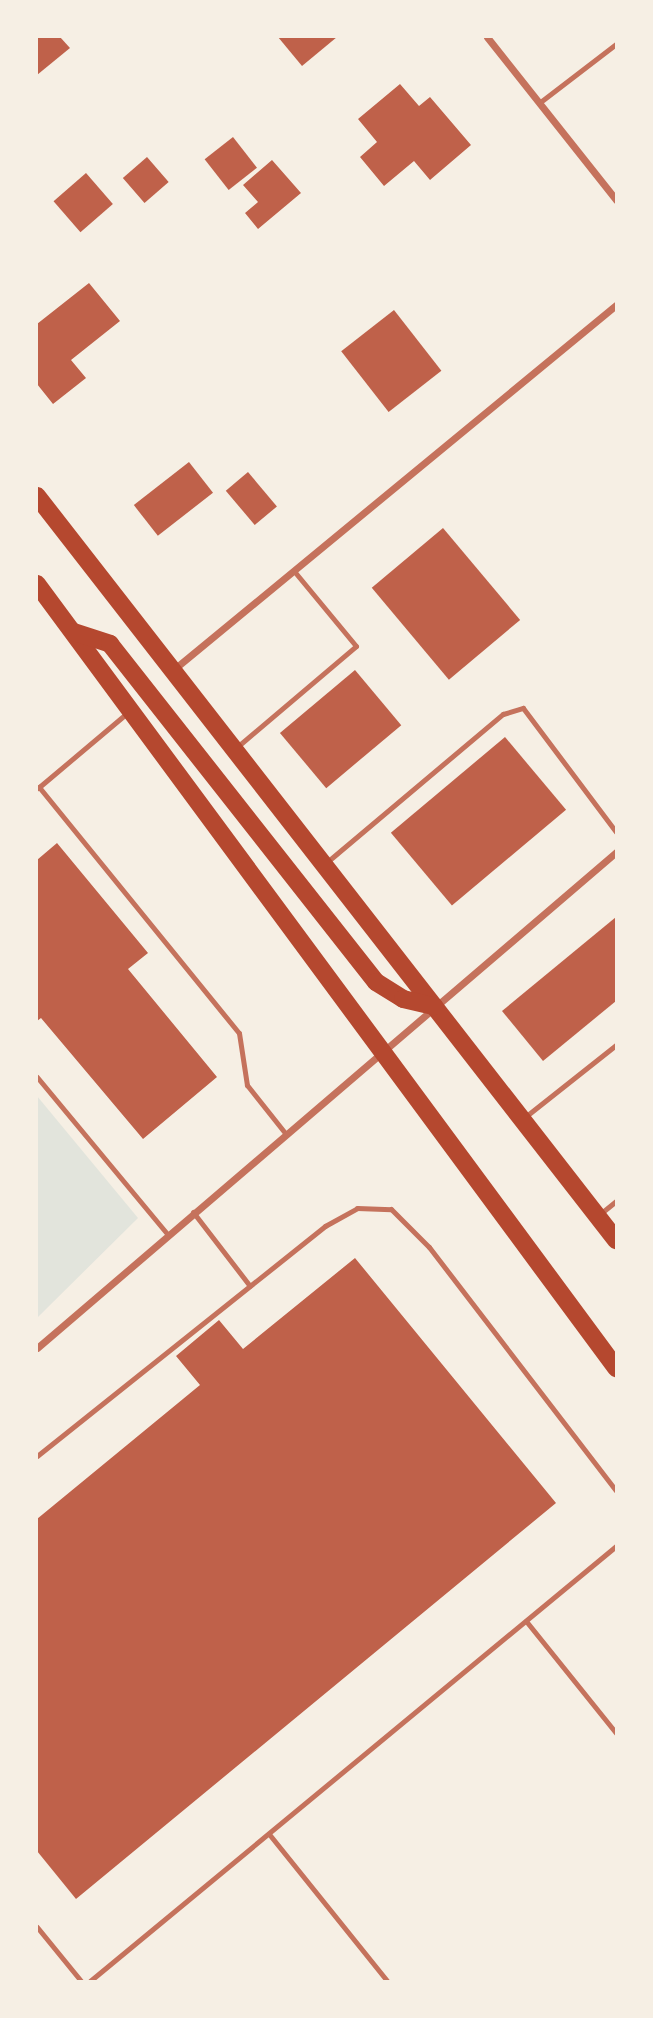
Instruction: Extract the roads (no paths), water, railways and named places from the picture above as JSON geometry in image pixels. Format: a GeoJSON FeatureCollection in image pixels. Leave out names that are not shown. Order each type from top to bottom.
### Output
{"type":"FeatureCollection","features":[{"type":"Feature","properties":{"kind":"main road"},"geometry":{"type":"LineString","coordinates":[[37,496],[616,1240]]}},
{"type":"Feature","properties":{"kind":"main road"},"geometry":{"type":"LineString","coordinates":[[37,584],[132,709],[616,1368]]}},
{"type":"Feature","properties":{"kind":"main road"},"geometry":{"type":"LineString","coordinates":[[74,632],[110,644],[376,982],[404,999],[434,1006]]}},
{"type":"Feature","properties":{"kind":"street"},"geometry":{"type":"LineString","coordinates":[[487,37],[616,200]]}},
{"type":"Feature","properties":{"kind":"street"},"geometry":{"type":"LineString","coordinates":[[173,671],[616,305]]}},
{"type":"Feature","properties":{"kind":"street"},"geometry":{"type":"LineString","coordinates":[[37,1348],[616,852]]}},
{"type":"Feature","properties":{"kind":"lane"},"geometry":{"type":"LineString","coordinates":[[539,103],[616,44]]}},
{"type":"Feature","properties":{"kind":"lane"},"geometry":{"type":"LineString","coordinates":[[235,749],[356,646],[294,571]]}},
{"type":"Feature","properties":{"kind":"lane"},"geometry":{"type":"LineString","coordinates":[[325,864],[503,714],[523,708],[616,832]]}},
{"type":"Feature","properties":{"kind":"lane"},"geometry":{"type":"LineString","coordinates":[[132,709],[38,788],[239,1034],[247,1085],[285,1133]]}},
{"type":"Feature","properties":{"kind":"lane"},"geometry":{"type":"LineString","coordinates":[[523,1119],[616,1045]]}},
{"type":"Feature","properties":{"kind":"lane"},"geometry":{"type":"LineString","coordinates":[[37,1077],[168,1235]]}},
{"type":"Feature","properties":{"kind":"lane"},"geometry":{"type":"LineString","coordinates":[[598,1215],[616,1201]]}},
{"type":"Feature","properties":{"kind":"lane"},"geometry":{"type":"LineString","coordinates":[[37,1456],[325,1226],[357,1208],[391,1209],[429,1247],[616,1492]]}},
{"type":"Feature","properties":{"kind":"lane"},"geometry":{"type":"LineString","coordinates":[[193,1212],[250,1286]]}},
{"type":"Feature","properties":{"kind":"lane"},"geometry":{"type":"LineString","coordinates":[[90,1981],[616,1546]]}},
{"type":"Feature","properties":{"kind":"lane"},"geometry":{"type":"LineString","coordinates":[[526,1621],[616,1733]]}},
{"type":"Feature","properties":{"kind":"lane"},"geometry":{"type":"LineString","coordinates":[[269,1834],[387,1981]]}},
{"type":"Feature","properties":{"kind":"lane"},"geometry":{"type":"LineString","coordinates":[[37,1927],[81,1981]]}}]}
